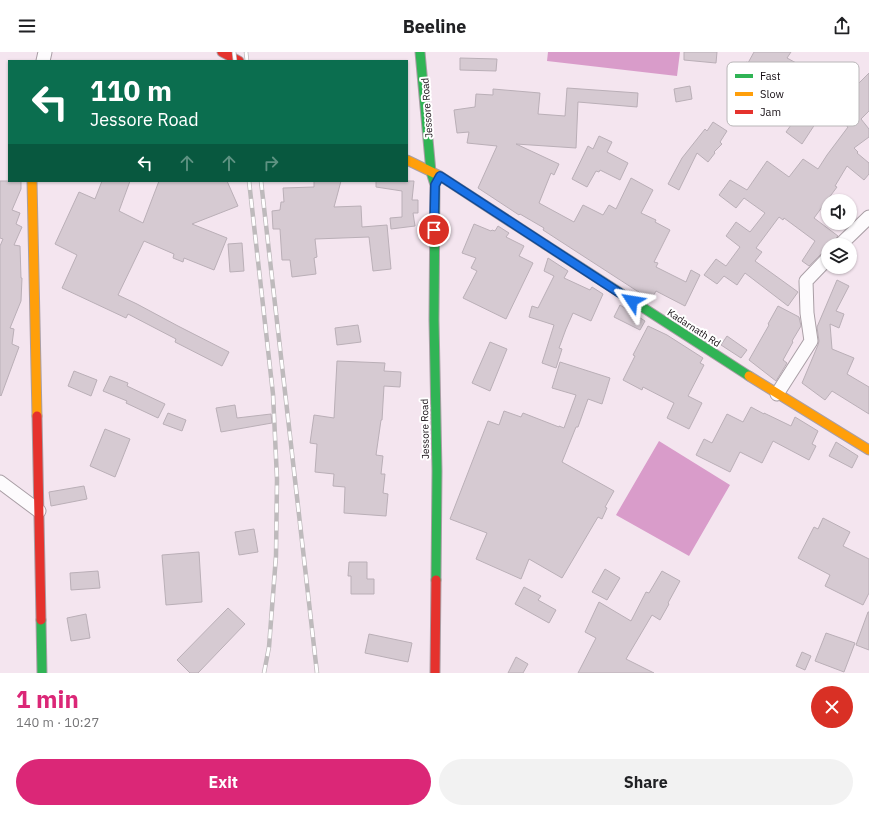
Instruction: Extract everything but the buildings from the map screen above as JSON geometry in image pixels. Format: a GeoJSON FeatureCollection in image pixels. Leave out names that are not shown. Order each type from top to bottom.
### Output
{"type":"FeatureCollection","features":[{"type":"Feature","properties":{"kind":"main road"},"geometry":{"type":"LineString","coordinates":[[222,52],[237,60]]}},
{"type":"Feature","properties":{"kind":"main road","name":"Jessore Road"},"geometry":{"type":"LineString","coordinates":[[420,52],[431,172],[435,185],[434,320],[437,471],[435,673]]}},
{"type":"Feature","properties":{"kind":"main road","name":"Kadarnath Rd"},"geometry":{"type":"LineString","coordinates":[[408,160],[440,176],[777,394],[869,450]]}},
{"type":"Feature","properties":{"kind":"main road","name":"Jessore Road"},"geometry":{"type":"LineString","coordinates":[[435,185],[440,176],[441,164]]}},
{"type":"Feature","properties":{"kind":"main road"},"geometry":{"type":"LineString","coordinates":[[32,182],[42,673]]}},
{"type":"Feature","properties":{"kind":"street"},"geometry":{"type":"LineString","coordinates":[[847,238],[869,217]]}},
{"type":"Feature","properties":{"kind":"street"},"geometry":{"type":"LineString","coordinates":[[777,394],[811,341],[807,313],[806,281],[821,265]]}},
{"type":"Feature","properties":{"kind":"street"},"geometry":{"type":"LineString","coordinates":[[0,482],[39,511]]}},
{"type":"Feature","properties":{"kind":"shaded area"},"geometry":{"type":"Polygon","coordinates":[[[548,52],[680,52],[677,76],[547,61],[548,52]]]}},
{"type":"Feature","properties":{"kind":"shaded area"},"geometry":{"type":"Polygon","coordinates":[[[659,441],[730,485],[689,556],[616,515],[659,441]]]}},
{"type":"Feature","properties":{"kind":"railway"},"geometry":{"type":"LineString","coordinates":[[234,52],[235,60]]}},
{"type":"Feature","properties":{"kind":"railway"},"geometry":{"type":"LineString","coordinates":[[246,52],[247,60]]}},
{"type":"Feature","properties":{"kind":"railway"},"geometry":{"type":"LineString","coordinates":[[249,182],[273,394],[277,479],[276,556],[269,647],[264,673]]}},
{"type":"Feature","properties":{"kind":"railway"},"geometry":{"type":"LineString","coordinates":[[261,182],[317,673]]}},
{"type":"Feature","properties":{"kind":"traffic: fast"},"geometry":{"type":"LineString","coordinates":[[420,52],[431,172],[435,185],[434,320],[437,471],[436,580]]}},
{"type":"Feature","properties":{"kind":"traffic: fast"},"geometry":{"type":"LineString","coordinates":[[546,245],[749,376]]}},
{"type":"Feature","properties":{"kind":"traffic: fast"},"geometry":{"type":"LineString","coordinates":[[41,620],[42,673]]}},
{"type":"Feature","properties":{"kind":"traffic: slow"},"geometry":{"type":"LineString","coordinates":[[408,160],[440,176],[546,245]]}},
{"type":"Feature","properties":{"kind":"traffic: slow"},"geometry":{"type":"LineString","coordinates":[[32,182],[37,416]]}},
{"type":"Feature","properties":{"kind":"traffic: slow"},"geometry":{"type":"LineString","coordinates":[[749,376],[869,450]]}},
{"type":"Feature","properties":{"kind":"traffic: jam"},"geometry":{"type":"LineString","coordinates":[[222,52],[237,60]]}},
{"type":"Feature","properties":{"kind":"traffic: jam"},"geometry":{"type":"LineString","coordinates":[[37,416],[41,620]]}},
{"type":"Feature","properties":{"kind":"traffic: jam"},"geometry":{"type":"LineString","coordinates":[[435,673],[436,580]]}},
{"type":"Feature","properties":{"kind":"route"},"geometry":{"type":"LineString","coordinates":[[434,230],[435,185],[440,176],[632,301]]}}]}
